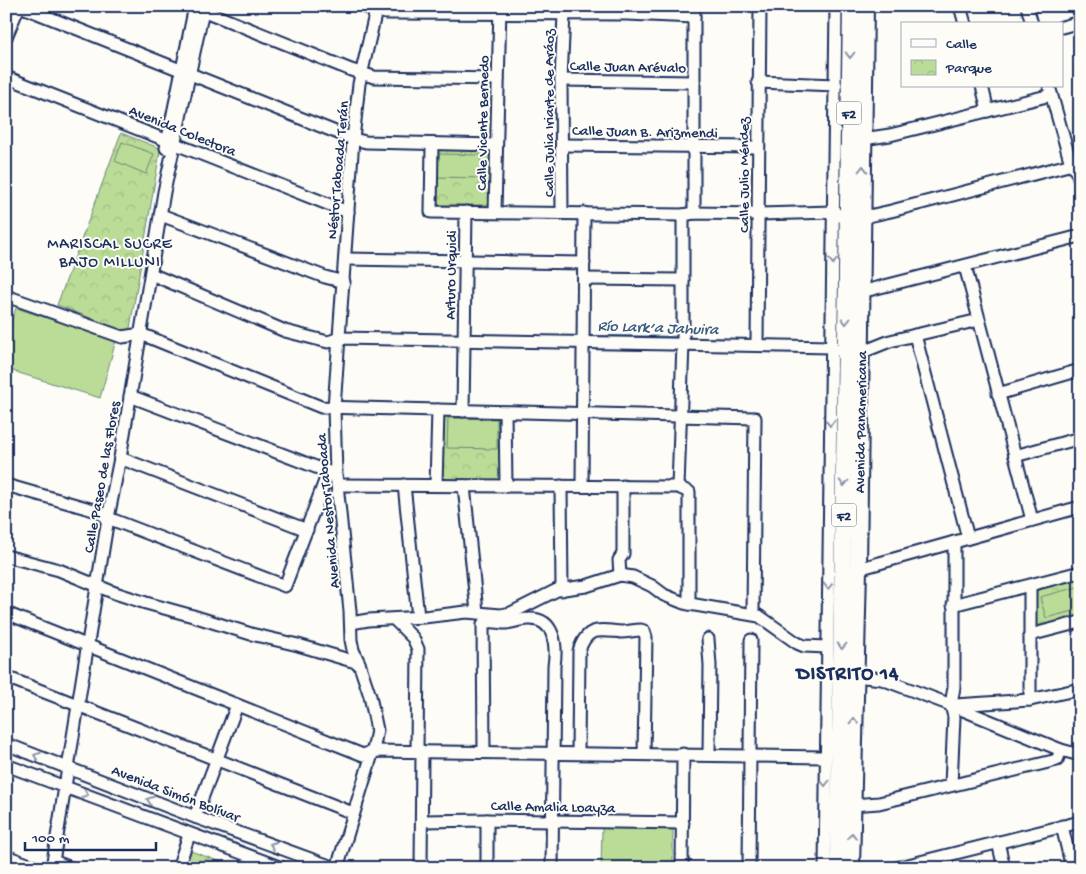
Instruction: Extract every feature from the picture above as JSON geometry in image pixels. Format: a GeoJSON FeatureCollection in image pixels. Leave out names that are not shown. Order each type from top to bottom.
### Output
{"type":"FeatureCollection","features":[{"type":"Feature","properties":{"kind":"highway","name":"Avenida Panamericana"},"geometry":{"type":"LineString","coordinates":[[838,868],[851,6]]}},
{"type":"Feature","properties":{"kind":"highway","name":"Avenida Panamericana"},"geometry":{"type":"LineString","coordinates":[[851,868],[858,568],[846,351],[861,292],[848,217],[863,139],[865,6]]}},
{"type":"Feature","properties":{"kind":"street"},"geometry":{"type":"LineString","coordinates":[[6,37],[20,6],[366,142],[496,145]]}},
{"type":"Feature","properties":{"kind":"street"},"geometry":{"type":"LineString","coordinates":[[363,6],[386,13],[500,9],[564,14],[627,10],[694,12],[694,148],[683,280],[683,343],[678,487]]}},
{"type":"Feature","properties":{"kind":"street","name":"Calle Julio Méndez"},"geometry":{"type":"LineString","coordinates":[[757,344],[760,6]]}},
{"type":"Feature","properties":{"kind":"street","name":"Avenida Panamericana"},"geometry":{"type":"LineString","coordinates":[[836,6],[836,85],[848,217]]}},
{"type":"Feature","properties":{"kind":"street"},"geometry":{"type":"LineString","coordinates":[[960,6],[964,22]]}},
{"type":"Feature","properties":{"kind":"street"},"geometry":{"type":"LineString","coordinates":[[1027,6],[1031,22]]}},
{"type":"Feature","properties":{"kind":"street"},"geometry":{"type":"LineString","coordinates":[[198,7],[362,74],[374,77],[498,80]]}},
{"type":"Feature","properties":{"kind":"street","name":"Calle Paseo de las Flores"},"geometry":{"type":"LineString","coordinates":[[65,787],[108,518],[161,215],[170,142],[198,7]]}},
{"type":"Feature","properties":{"kind":"street","name":"Néstor Taboada Terán"},"geometry":{"type":"LineString","coordinates":[[340,338],[353,138],[362,74],[376,9]]}},
{"type":"Feature","properties":{"kind":"street","name":"Calle Vicente Bernedo"},"geometry":{"type":"LineString","coordinates":[[466,212],[495,212],[500,9]]}},
{"type":"Feature","properties":{"kind":"street","name":"Calle Julia Iriarte de Aráoz"},"geometry":{"type":"LineString","coordinates":[[562,213],[561,80],[564,14]]}},
{"type":"Feature","properties":{"kind":"street"},"geometry":{"type":"LineString","coordinates":[[1064,26],[1080,22]]}},
{"type":"Feature","properties":{"kind":"street","name":"Avenida Colectora"},"geometry":{"type":"LineString","coordinates":[[6,77],[348,212]]}},
{"type":"Feature","properties":{"kind":"street","name":"Calle Juan Arévalo"},"geometry":{"type":"LineString","coordinates":[[561,80],[694,82]]}},
{"type":"Feature","properties":{"kind":"street"},"geometry":{"type":"LineString","coordinates":[[758,82],[836,85]]}},
{"type":"Feature","properties":{"kind":"street"},"geometry":{"type":"LineString","coordinates":[[982,88],[988,111]]}},
{"type":"Feature","properties":{"kind":"street"},"geometry":{"type":"LineString","coordinates":[[863,139],[890,136],[988,111],[1050,91],[1080,182]]}},
{"type":"Feature","properties":{"kind":"street","name":"Arturo Urquidi"},"geometry":{"type":"LineString","coordinates":[[432,144],[431,212],[466,212],[463,411]]}},
{"type":"Feature","properties":{"kind":"street","name":"Calle Juan B. Arizmendi"},"geometry":{"type":"LineString","coordinates":[[562,145],[694,148],[758,147]]}},
{"type":"Feature","properties":{"kind":"street"},"geometry":{"type":"LineString","coordinates":[[495,212],[759,214],[848,217],[1075,163]]}},
{"type":"Feature","properties":{"kind":"street"},"geometry":{"type":"LineString","coordinates":[[582,486],[584,213]]}},
{"type":"Feature","properties":{"kind":"street"},"geometry":{"type":"LineString","coordinates":[[161,215],[325,277],[344,282]]}},
{"type":"Feature","properties":{"kind":"street"},"geometry":{"type":"LineString","coordinates":[[861,292],[1080,236]]}},
{"type":"Feature","properties":{"kind":"street"},"geometry":{"type":"LineString","coordinates":[[345,259],[584,262]]}},
{"type":"Feature","properties":{"kind":"street"},"geometry":{"type":"LineString","coordinates":[[965,266],[1032,520]]}},
{"type":"Feature","properties":{"kind":"street"},"geometry":{"type":"LineString","coordinates":[[151,274],[285,331],[328,342],[340,338],[757,344],[846,351],[979,320]]}},
{"type":"Feature","properties":{"kind":"street"},"geometry":{"type":"LineString","coordinates":[[584,279],[683,280]]}},
{"type":"Feature","properties":{"kind":"street"},"geometry":{"type":"LineString","coordinates":[[6,296],[122,337],[141,334],[321,407],[755,418],[753,614]]}},
{"type":"Feature","properties":{"kind":"street"},"geometry":{"type":"LineString","coordinates":[[915,335],[968,538]]}},
{"type":"Feature","properties":{"kind":"street","name":"Avenida Nestor Taboada"},"geometry":{"type":"LineString","coordinates":[[336,868],[373,751],[377,730],[370,696],[353,650],[333,477],[334,408],[340,338]]}},
{"type":"Feature","properties":{"kind":"street","name":"Avenida Panamericana"},"geometry":{"type":"LineString","coordinates":[[825,868],[827,647],[846,351]]}},
{"type":"Feature","properties":{"kind":"street"},"geometry":{"type":"LineString","coordinates":[[998,394],[1080,370]]}},
{"type":"Feature","properties":{"kind":"street"},"geometry":{"type":"LineString","coordinates":[[130,396],[333,477],[404,485],[678,487],[688,492],[689,604]]}},
{"type":"Feature","properties":{"kind":"street"},"geometry":{"type":"LineString","coordinates":[[436,485],[438,410]]}},
{"type":"Feature","properties":{"kind":"street"},"geometry":{"type":"LineString","coordinates":[[506,412],[506,486]]}},
{"type":"Feature","properties":{"kind":"street"},"geometry":{"type":"LineString","coordinates":[[1015,456],[1080,438]]}},
{"type":"Feature","properties":{"kind":"street"},"geometry":{"type":"LineString","coordinates":[[120,458],[307,530]]}},
{"type":"Feature","properties":{"kind":"street"},"geometry":{"type":"LineString","coordinates":[[6,485],[97,512],[108,518],[285,586],[307,530],[333,477]]}},
{"type":"Feature","properties":{"kind":"street"},"geometry":{"type":"LineString","coordinates":[[404,485],[418,617]]}},
{"type":"Feature","properties":{"kind":"street"},"geometry":{"type":"LineString","coordinates":[[464,486],[477,612]]}},
{"type":"Feature","properties":{"kind":"street"},"geometry":{"type":"LineString","coordinates":[[561,486],[562,590]]}},
{"type":"Feature","properties":{"kind":"street"},"geometry":{"type":"LineString","coordinates":[[620,575],[619,560],[623,554],[623,486]]}},
{"type":"Feature","properties":{"kind":"street"},"geometry":{"type":"LineString","coordinates":[[858,568],[1080,507]]}},
{"type":"Feature","properties":{"kind":"street"},"geometry":{"type":"LineString","coordinates":[[951,785],[954,717],[951,705],[954,687],[954,542]]}},
{"type":"Feature","properties":{"kind":"street"},"geometry":{"type":"LineString","coordinates":[[6,556],[59,570],[115,593],[146,603],[359,663]]}},
{"type":"Feature","properties":{"kind":"street"},"geometry":{"type":"LineString","coordinates":[[954,605],[1080,572]]}},
{"type":"Feature","properties":{"kind":"street"},"geometry":{"type":"LineString","coordinates":[[351,623],[466,612],[501,615],[511,613],[548,594],[586,586],[620,575],[633,577],[674,600],[753,614],[768,621],[786,637],[797,643],[804,646],[827,647]]}},
{"type":"Feature","properties":{"kind":"street"},"geometry":{"type":"LineString","coordinates":[[1030,586],[1030,700]]}},
{"type":"Feature","properties":{"kind":"street"},"geometry":{"type":"LineString","coordinates":[[6,613],[363,755],[373,751],[420,751],[825,757]]}},
{"type":"Feature","properties":{"kind":"street"},"geometry":{"type":"LineString","coordinates":[[484,752],[483,624],[490,621],[505,623],[530,618],[538,619],[544,622],[554,637],[555,645],[552,868]]}},
{"type":"Feature","properties":{"kind":"street"},"geometry":{"type":"LineString","coordinates":[[394,619],[414,638],[418,649],[422,868]]}},
{"type":"Feature","properties":{"kind":"street"},"geometry":{"type":"LineString","coordinates":[[1030,635],[1080,622]]}},
{"type":"Feature","properties":{"kind":"street"},"geometry":{"type":"LineString","coordinates":[[578,753],[579,652],[582,644],[590,633],[598,630],[621,632],[641,630],[644,631],[646,637],[644,754]]}},
{"type":"Feature","properties":{"kind":"street"},"geometry":{"type":"LineString","coordinates":[[708,639],[710,665],[709,754]]}},
{"type":"Feature","properties":{"kind":"street"},"geometry":{"type":"LineString","coordinates":[[749,868],[751,640]]}},
{"type":"Feature","properties":{"kind":"street"},"geometry":{"type":"LineString","coordinates":[[855,676],[882,679],[1062,750],[1080,755]]}},
{"type":"Feature","properties":{"kind":"street"},"geometry":{"type":"LineString","coordinates":[[6,677],[353,813]]}},
{"type":"Feature","properties":{"kind":"street"},"geometry":{"type":"LineString","coordinates":[[951,705],[1006,703],[1030,700],[1080,689]]}},
{"type":"Feature","properties":{"kind":"street"},"geometry":{"type":"LineString","coordinates":[[196,817],[237,705]]}},
{"type":"Feature","properties":{"kind":"street","name":"Avenida Simón Bolívar"},"geometry":{"type":"LineString","coordinates":[[6,744],[196,817],[336,868]]}},
{"type":"Feature","properties":{"kind":"street"},"geometry":{"type":"LineString","coordinates":[[852,805],[879,803],[1057,760],[1062,750]]}},
{"type":"Feature","properties":{"kind":"street"},"geometry":{"type":"LineString","coordinates":[[682,868],[683,754]]}},
{"type":"Feature","properties":{"kind":"street"},"geometry":{"type":"LineString","coordinates":[[6,765],[282,868]]}},
{"type":"Feature","properties":{"kind":"street"},"geometry":{"type":"LineString","coordinates":[[65,787],[52,864],[71,868]]}},
{"type":"Feature","properties":{"kind":"street"},"geometry":{"type":"LineString","coordinates":[[487,820],[487,868]]}},
{"type":"Feature","properties":{"kind":"street","name":"Calle Amalia Loayza"},"geometry":{"type":"LineString","coordinates":[[422,821],[552,820],[683,823]]}},
{"type":"Feature","properties":{"kind":"street"},"geometry":{"type":"LineString","coordinates":[[896,868],[935,863],[998,842],[1080,822]]}},
{"type":"Feature","properties":{"kind":"street"},"geometry":{"type":"LineString","coordinates":[[1062,826],[1072,868]]}},
{"type":"Feature","properties":{"kind":"street"},"geometry":{"type":"LineString","coordinates":[[178,868],[189,834]]}},
{"type":"Feature","properties":{"kind":"street"},"geometry":{"type":"LineString","coordinates":[[998,842],[1004,868]]}},
{"type":"Feature","properties":{"kind":"street"},"geometry":{"type":"LineString","coordinates":[[6,856],[38,868]]}},
{"type":"Feature","properties":{"kind":"green space"},"geometry":{"type":"Polygon","coordinates":[[[509,6],[621,6],[618,9],[511,8],[509,6]]]}},
{"type":"Feature","properties":{"kind":"green space"},"geometry":{"type":"Polygon","coordinates":[[[121,133],[159,148],[160,151],[128,331],[57,305],[121,133]]]}},
{"type":"Feature","properties":{"kind":"green space"},"geometry":{"type":"Polygon","coordinates":[[[122,142],[154,154],[146,174],[115,161],[122,142]]]}},
{"type":"Feature","properties":{"kind":"green space"},"geometry":{"type":"Polygon","coordinates":[[[440,149],[488,150],[491,153],[490,204],[438,205],[436,203],[437,153],[440,149]]]}},
{"type":"Feature","properties":{"kind":"green space"},"geometry":{"type":"Polygon","coordinates":[[[439,154],[481,155],[481,178],[438,177],[439,154]]]}},
{"type":"Feature","properties":{"kind":"green space"},"geometry":{"type":"Polygon","coordinates":[[[16,308],[116,340],[100,398],[6,369],[6,337],[16,308]]]}},
{"type":"Feature","properties":{"kind":"green space"},"geometry":{"type":"Polygon","coordinates":[[[443,414],[500,415],[502,479],[500,481],[443,481],[440,478],[443,414]]]}},
{"type":"Feature","properties":{"kind":"green space"},"geometry":{"type":"Polygon","coordinates":[[[448,418],[497,419],[497,449],[447,448],[448,418]]]}},
{"type":"Feature","properties":{"kind":"green space"},"geometry":{"type":"Polygon","coordinates":[[[1080,576],[1080,619],[1034,629],[1035,589],[1080,576]]]}},
{"type":"Feature","properties":{"kind":"green space"},"geometry":{"type":"Polygon","coordinates":[[[1077,587],[1080,596],[1080,609],[1046,618],[1040,597],[1077,587]]]}},
{"type":"Feature","properties":{"kind":"green space"},"geometry":{"type":"Polygon","coordinates":[[[602,828],[673,829],[673,868],[601,868],[602,828]]]}},
{"type":"Feature","properties":{"kind":"green space"},"geometry":{"type":"Polygon","coordinates":[[[191,851],[237,868],[186,868],[191,851]]]}},
{"type":"Feature","properties":{"kind":"waterway","name":"Río Lark’a Jahuira"},"geometry":{"type":"LineString","coordinates":[[587,332],[590,336],[679,337]]}},
{"type":"Feature","properties":{"kind":"waterway","name":"Río Lark’a Jahuira"},"geometry":{"type":"LineString","coordinates":[[687,338],[754,340]]}},
{"type":"Feature","properties":{"kind":"district","name":"MARISCAL SUCRE BAJO MILLUNI"},"geometry":{"type":"Point","coordinates":[110,251]}},
{"type":"Feature","properties":{"kind":"district","name":"DISTRITO 14"},"geometry":{"type":"Point","coordinates":[848,672]}}]}
